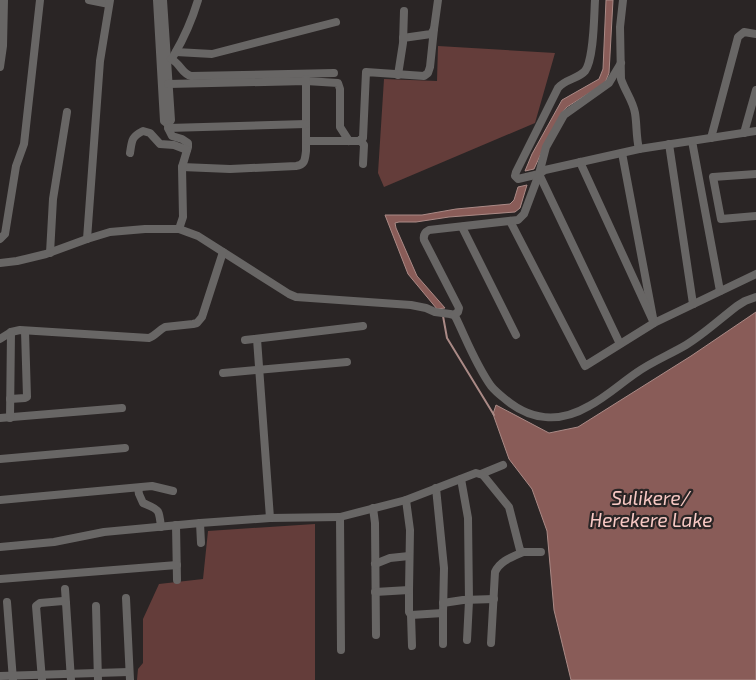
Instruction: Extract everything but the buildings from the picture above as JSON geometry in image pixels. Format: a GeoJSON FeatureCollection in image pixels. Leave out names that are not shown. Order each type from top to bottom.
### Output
{"type":"FeatureCollection","features":[{"type":"Feature","properties":{"kind":"street"},"geometry":{"type":"LineString","coordinates":[[0,67],[3,46],[4,0]]}},
{"type":"Feature","properties":{"kind":"street"},"geometry":{"type":"LineString","coordinates":[[0,239],[5,234],[16,166],[24,144],[40,0]]}},
{"type":"Feature","properties":{"kind":"street"},"geometry":{"type":"LineString","coordinates":[[87,239],[100,62],[110,2],[89,0]]}},
{"type":"Feature","properties":{"kind":"street"},"geometry":{"type":"LineString","coordinates":[[157,0],[164,121],[172,136],[188,143],[182,167],[183,217],[179,228]]}},
{"type":"Feature","properties":{"kind":"street"},"geometry":{"type":"LineString","coordinates":[[163,0],[171,58],[168,84],[171,120],[168,126]]}},
{"type":"Feature","properties":{"kind":"street"},"geometry":{"type":"LineString","coordinates":[[171,58],[185,36],[198,0]]}},
{"type":"Feature","properties":{"kind":"street"},"geometry":{"type":"LineString","coordinates":[[306,141],[349,141],[363,138],[366,72],[424,76],[428,73],[438,0]]}},
{"type":"Feature","properties":{"kind":"street"},"geometry":{"type":"LineString","coordinates":[[595,0],[591,55],[587,68],[580,75],[565,82],[558,88],[516,172],[515,176],[518,179],[539,174],[551,168],[640,149],[756,132]]}},
{"type":"Feature","properties":{"kind":"street"},"geometry":{"type":"LineString","coordinates":[[622,0],[620,27],[621,79],[635,112],[640,149]]}},
{"type":"Feature","properties":{"kind":"street"},"geometry":{"type":"LineString","coordinates":[[398,75],[403,38],[404,11]]}},
{"type":"Feature","properties":{"kind":"street"},"geometry":{"type":"LineString","coordinates":[[171,58],[212,54],[336,22]]}},
{"type":"Feature","properties":{"kind":"street"},"geometry":{"type":"LineString","coordinates":[[403,38],[431,34],[434,29]]}},
{"type":"Feature","properties":{"kind":"street"},"geometry":{"type":"LineString","coordinates":[[711,138],[738,37],[744,32],[756,34]]}},
{"type":"Feature","properties":{"kind":"street"},"geometry":{"type":"LineString","coordinates":[[171,58],[178,63],[187,75],[191,76],[334,73]]}},
{"type":"Feature","properties":{"kind":"street"},"geometry":{"type":"LineString","coordinates":[[0,263],[50,253],[110,232],[179,228],[198,236],[296,297],[412,305],[450,314],[458,312],[459,308],[423,237],[425,233],[429,230],[518,220],[524,214],[539,174],[546,147],[564,115],[609,83],[621,63]]}},
{"type":"Feature","properties":{"kind":"street"},"geometry":{"type":"LineString","coordinates":[[182,167],[230,169],[299,166],[305,161],[306,73]]}},
{"type":"Feature","properties":{"kind":"street"},"geometry":{"type":"LineString","coordinates":[[168,84],[306,81],[338,83],[340,89],[340,127],[349,141]]}},
{"type":"Feature","properties":{"kind":"street"},"geometry":{"type":"LineString","coordinates":[[744,133],[756,90]]}},
{"type":"Feature","properties":{"kind":"street"},"geometry":{"type":"LineString","coordinates":[[50,253],[53,199],[67,112]]}},
{"type":"Feature","properties":{"kind":"street"},"geometry":{"type":"LineString","coordinates":[[168,126],[306,124]]}},
{"type":"Feature","properties":{"kind":"street"},"geometry":{"type":"LineString","coordinates":[[130,153],[133,139],[143,131],[150,134],[160,144],[174,144],[187,150]]}},
{"type":"Feature","properties":{"kind":"street"},"geometry":{"type":"LineString","coordinates":[[360,140],[364,145],[363,164]]}},
{"type":"Feature","properties":{"kind":"street"},"geometry":{"type":"LineString","coordinates":[[692,141],[720,291]]}},
{"type":"Feature","properties":{"kind":"street"},"geometry":{"type":"LineString","coordinates":[[668,144],[693,304]]}},
{"type":"Feature","properties":{"kind":"street"},"geometry":{"type":"LineString","coordinates":[[622,153],[654,323]]}},
{"type":"Feature","properties":{"kind":"street"},"geometry":{"type":"LineString","coordinates":[[580,162],[654,323]]}},
{"type":"Feature","properties":{"kind":"street"},"geometry":{"type":"LineString","coordinates":[[539,174],[620,344]]}},
{"type":"Feature","properties":{"kind":"street"},"geometry":{"type":"LineString","coordinates":[[756,174],[713,177],[721,219],[756,216]]}},
{"type":"Feature","properties":{"kind":"street"},"geometry":{"type":"LineString","coordinates":[[510,221],[586,366],[654,323],[756,274]]}},
{"type":"Feature","properties":{"kind":"street"},"geometry":{"type":"LineString","coordinates":[[462,227],[516,335]]}},
{"type":"Feature","properties":{"kind":"street"},"geometry":{"type":"LineString","coordinates":[[0,339],[11,332],[25,330],[144,339],[152,337],[165,327],[197,322],[202,317],[224,252]]}},
{"type":"Feature","properties":{"kind":"street"},"geometry":{"type":"LineString","coordinates":[[450,314],[456,318],[480,369],[492,388],[520,410],[541,417],[555,417],[572,414],[601,400],[640,370],[690,342],[737,306],[756,297]]}},
{"type":"Feature","properties":{"kind":"street"},"geometry":{"type":"LineString","coordinates":[[245,340],[363,326]]}},
{"type":"Feature","properties":{"kind":"street"},"geometry":{"type":"LineString","coordinates":[[10,399],[27,397],[25,330]]}},
{"type":"Feature","properties":{"kind":"street"},"geometry":{"type":"LineString","coordinates":[[10,418],[11,332]]}},
{"type":"Feature","properties":{"kind":"street"},"geometry":{"type":"LineString","coordinates":[[256,339],[270,518]]}},
{"type":"Feature","properties":{"kind":"street"},"geometry":{"type":"LineString","coordinates":[[223,373],[347,362]]}},
{"type":"Feature","properties":{"kind":"street"},"geometry":{"type":"LineString","coordinates":[[0,418],[122,408]]}},
{"type":"Feature","properties":{"kind":"street"},"geometry":{"type":"LineString","coordinates":[[0,459],[125,448]]}},
{"type":"Feature","properties":{"kind":"street"},"geometry":{"type":"LineString","coordinates":[[481,474],[503,465]]}},
{"type":"Feature","properties":{"kind":"street"},"geometry":{"type":"LineString","coordinates":[[0,547],[54,542],[104,532],[176,525],[270,518],[340,517],[406,500],[476,473],[484,475],[509,507],[520,550],[523,552]]}},
{"type":"Feature","properties":{"kind":"street"},"geometry":{"type":"LineString","coordinates":[[461,479],[468,518],[469,601],[467,640]]}},
{"type":"Feature","properties":{"kind":"street"},"geometry":{"type":"LineString","coordinates":[[0,500],[152,486],[173,490]]}},
{"type":"Feature","properties":{"kind":"street"},"geometry":{"type":"LineString","coordinates":[[138,488],[143,503],[157,508],[161,527]]}},
{"type":"Feature","properties":{"kind":"street"},"geometry":{"type":"LineString","coordinates":[[436,488],[444,568],[443,644]]}},
{"type":"Feature","properties":{"kind":"street"},"geometry":{"type":"LineString","coordinates":[[406,500],[410,530],[409,590],[412,646]]}},
{"type":"Feature","properties":{"kind":"street"},"geometry":{"type":"LineString","coordinates":[[373,508],[375,523],[376,635]]}},
{"type":"Feature","properties":{"kind":"street"},"geometry":{"type":"LineString","coordinates":[[340,517],[341,650]]}},
{"type":"Feature","properties":{"kind":"street"},"geometry":{"type":"LineString","coordinates":[[200,523],[201,543]]}},
{"type":"Feature","properties":{"kind":"street"},"geometry":{"type":"LineString","coordinates":[[176,525],[177,580]]}},
{"type":"Feature","properties":{"kind":"street"},"geometry":{"type":"LineString","coordinates":[[492,643],[495,572],[497,568],[507,559],[523,552],[541,552]]}},
{"type":"Feature","properties":{"kind":"street"},"geometry":{"type":"LineString","coordinates":[[375,564],[390,558],[409,556]]}},
{"type":"Feature","properties":{"kind":"street"},"geometry":{"type":"LineString","coordinates":[[0,579],[177,565]]}},
{"type":"Feature","properties":{"kind":"street"},"geometry":{"type":"LineString","coordinates":[[65,589],[71,677]]}},
{"type":"Feature","properties":{"kind":"street"},"geometry":{"type":"LineString","coordinates":[[376,592],[409,590]]}},
{"type":"Feature","properties":{"kind":"street"},"geometry":{"type":"LineString","coordinates":[[0,676],[41,678],[130,676],[126,598]]}},
{"type":"Feature","properties":{"kind":"street"},"geometry":{"type":"LineString","coordinates":[[443,603],[494,599]]}},
{"type":"Feature","properties":{"kind":"street"},"geometry":{"type":"LineString","coordinates":[[41,678],[36,606],[40,603],[63,601],[66,603]]}},
{"type":"Feature","properties":{"kind":"street"},"geometry":{"type":"LineString","coordinates":[[7,602],[13,678]]}},
{"type":"Feature","properties":{"kind":"street"},"geometry":{"type":"LineString","coordinates":[[96,606],[98,676]]}},
{"type":"Feature","properties":{"kind":"street"},"geometry":{"type":"LineString","coordinates":[[411,615],[443,613]]}},
{"type":"Feature","properties":{"kind":"shaded area"},"geometry":{"type":"Polygon","coordinates":[[[438,46],[555,53],[535,123],[384,187],[378,173],[384,79],[437,81],[438,46]]]}},
{"type":"Feature","properties":{"kind":"shaded area"},"geometry":{"type":"Polygon","coordinates":[[[315,524],[315,680],[137,680],[138,669],[143,663],[143,619],[159,584],[203,579],[208,531],[315,524]]]}},
{"type":"Feature","properties":{"kind":"water"},"geometry":{"type":"Polygon","coordinates":[[[606,0],[613,0],[609,73],[605,83],[567,107],[561,114],[534,169],[525,171],[532,154],[562,100],[599,79],[603,69],[606,0]]]}},
{"type":"Feature","properties":{"kind":"water"},"geometry":{"type":"Polygon","coordinates":[[[527,185],[520,208],[515,212],[395,223],[417,276],[445,308],[437,309],[408,274],[385,215],[422,215],[456,209],[510,204],[514,200],[518,187],[527,185]]]}},
{"type":"Feature","properties":{"kind":"water","name":"Sulikere/ Herekere Lake"},"geometry":{"type":"Polygon","coordinates":[[[756,312],[756,680],[571,680],[554,610],[547,531],[532,489],[509,459],[493,414],[496,405],[549,433],[578,427],[691,356],[756,312]]]}},
{"type":"Feature","properties":{"kind":"waterway"},"geometry":{"type":"LineString","coordinates":[[443,316],[447,338],[494,415]]}}]}
